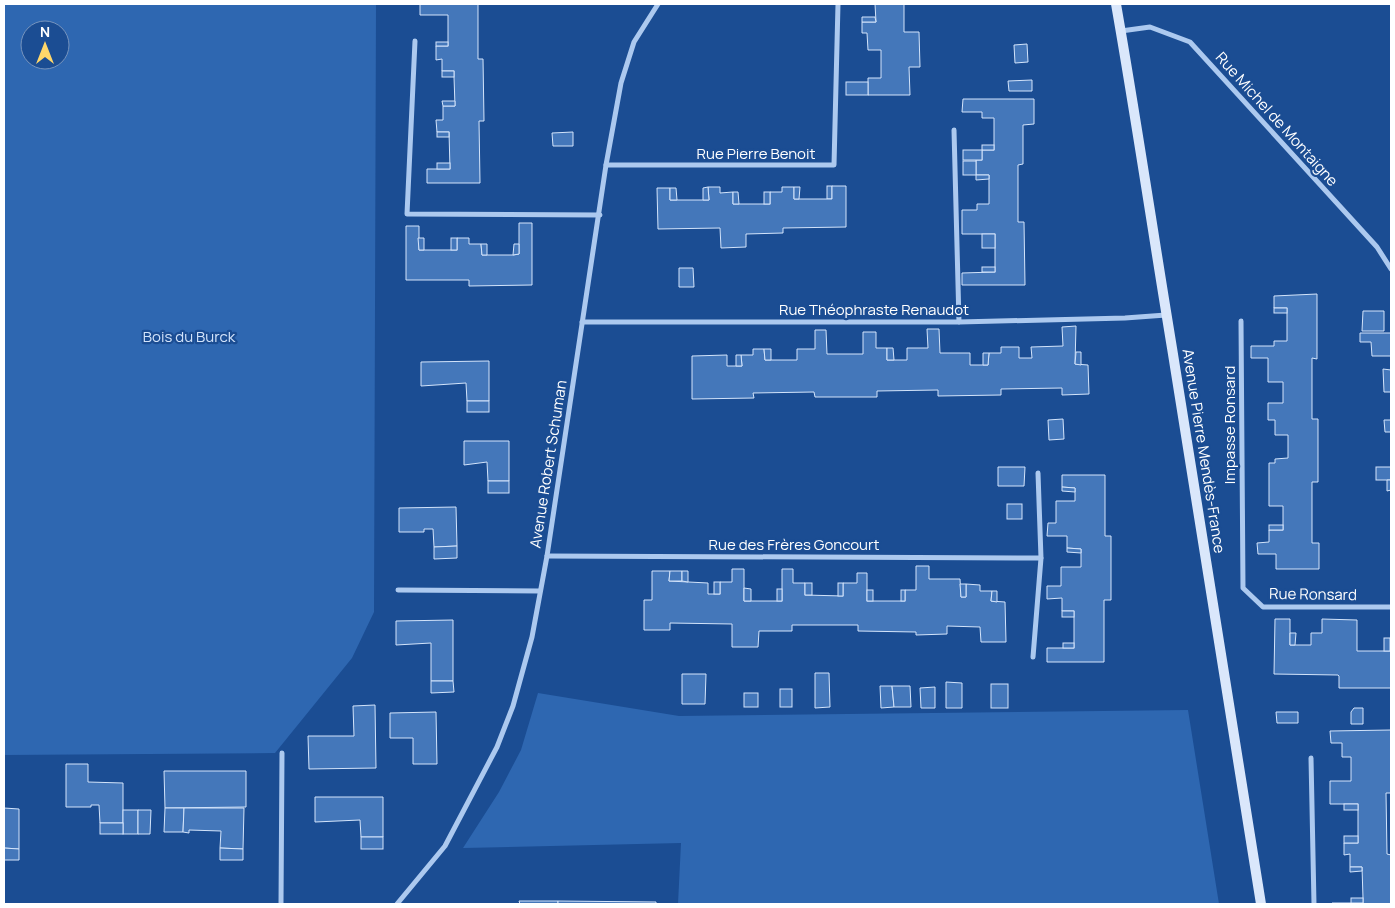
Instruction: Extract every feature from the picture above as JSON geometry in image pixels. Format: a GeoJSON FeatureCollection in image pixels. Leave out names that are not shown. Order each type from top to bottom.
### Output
{"type":"FeatureCollection","features":[{"type":"Feature","properties":{"kind":"main road","name":"Avenue Pierre Mendès-France"},"geometry":{"type":"LineString","coordinates":[[1116,4],[1227,682],[1261,904]]}},
{"type":"Feature","properties":{"kind":"street","name":"Avenue Robert Schuman"},"geometry":{"type":"LineString","coordinates":[[397,904],[410,891],[445,846],[497,747],[513,706],[532,637],[547,556],[600,215],[606,165],[623,75],[634,42],[658,4]]}},
{"type":"Feature","properties":{"kind":"street","name":"Rue Pierre Benoit"},"geometry":{"type":"LineString","coordinates":[[606,165],[834,165],[838,4]]}},
{"type":"Feature","properties":{"kind":"street","name":"Rue Michel de Montaigne"},"geometry":{"type":"LineString","coordinates":[[1121,31],[1150,27],[1190,42],[1377,247],[1391,268]]}},
{"type":"Feature","properties":{"kind":"street"},"geometry":{"type":"LineString","coordinates":[[415,40],[408,214],[600,215]]}},
{"type":"Feature","properties":{"kind":"street"},"geometry":{"type":"LineString","coordinates":[[954,130],[959,322]]}},
{"type":"Feature","properties":{"kind":"street","name":"Rue Théophraste Renaudot"},"geometry":{"type":"LineString","coordinates":[[582,322],[959,322],[1125,318],[1166,314]]}},
{"type":"Feature","properties":{"kind":"street","name":"Impasse Ronsard"},"geometry":{"type":"LineString","coordinates":[[1241,321],[1243,588]]}},
{"type":"Feature","properties":{"kind":"street"},"geometry":{"type":"LineString","coordinates":[[1033,657],[1041,558],[1038,474]]}},
{"type":"Feature","properties":{"kind":"street","name":"Rue des Frères Goncourt"},"geometry":{"type":"LineString","coordinates":[[547,556],[1041,558]]}},
{"type":"Feature","properties":{"kind":"street","name":"Rue Ronsard"},"geometry":{"type":"LineString","coordinates":[[1243,588],[1263,607],[1391,607]]}},
{"type":"Feature","properties":{"kind":"street"},"geometry":{"type":"LineString","coordinates":[[398,590],[540,591]]}},
{"type":"Feature","properties":{"kind":"street"},"geometry":{"type":"LineString","coordinates":[[281,904],[282,753]]}},
{"type":"Feature","properties":{"kind":"street"},"geometry":{"type":"LineString","coordinates":[[1311,758],[1314,904]]}},
{"type":"Feature","properties":{"kind":"green space","name":"Bois du Burck"},"geometry":{"type":"Polygon","coordinates":[[[4,4],[376,4],[374,612],[352,658],[275,753],[4,755],[4,4]]]}},
{"type":"Feature","properties":{"kind":"green space"},"geometry":{"type":"Polygon","coordinates":[[[538,693],[679,716],[1188,710],[1219,904],[678,904],[681,843],[463,848],[499,792],[521,750],[538,693]]]}},
{"type":"Feature","properties":{"kind":"building"},"geometry":{"type":"Polygon","coordinates":[[[420,4],[478,4],[478,59],[483,59],[484,121],[479,121],[480,183],[427,183],[427,169],[450,169],[449,132],[437,132],[436,120],[443,120],[443,106],[455,106],[454,71],[442,71],[442,59],[436,60],[436,46],[448,46],[448,15],[420,15],[420,4]]]}},
{"type":"Feature","properties":{"kind":"building"},"geometry":{"type":"Polygon","coordinates":[[[875,4],[904,4],[904,32],[919,32],[920,67],[909,67],[910,95],[868,95],[868,78],[881,78],[881,50],[868,50],[867,33],[862,33],[862,22],[876,22],[875,4]]]}},
{"type":"Feature","properties":{"kind":"building"},"geometry":{"type":"Polygon","coordinates":[[[862,17],[875,17],[876,22],[862,22],[862,17]]]}},
{"type":"Feature","properties":{"kind":"building"},"geometry":{"type":"Polygon","coordinates":[[[436,42],[448,42],[448,46],[436,46],[436,42]]]}},
{"type":"Feature","properties":{"kind":"building"},"geometry":{"type":"Polygon","coordinates":[[[1027,44],[1028,62],[1015,63],[1014,45],[1027,44]]]}},
{"type":"Feature","properties":{"kind":"building"},"geometry":{"type":"Polygon","coordinates":[[[442,71],[454,71],[454,77],[442,77],[442,71]]]}},
{"type":"Feature","properties":{"kind":"building"},"geometry":{"type":"Polygon","coordinates":[[[1032,80],[1032,91],[1009,91],[1008,81],[1032,80]]]}},
{"type":"Feature","properties":{"kind":"building"},"geometry":{"type":"Polygon","coordinates":[[[846,82],[868,82],[868,95],[846,95],[846,82]]]}},
{"type":"Feature","properties":{"kind":"building"},"geometry":{"type":"Polygon","coordinates":[[[963,99],[1034,99],[1034,124],[1023,125],[1023,164],[1018,165],[1018,222],[1024,222],[1025,285],[962,285],[962,273],[995,272],[995,234],[962,234],[962,210],[977,210],[977,204],[989,204],[989,175],[976,175],[976,160],[982,160],[982,150],[994,150],[994,118],[982,118],[982,112],[962,112],[963,99]]]}},
{"type":"Feature","properties":{"kind":"building"},"geometry":{"type":"Polygon","coordinates":[[[442,101],[455,101],[455,106],[443,106],[442,101]]]}},
{"type":"Feature","properties":{"kind":"building"},"geometry":{"type":"Polygon","coordinates":[[[437,132],[449,132],[449,137],[437,137],[437,132]]]}},
{"type":"Feature","properties":{"kind":"building"},"geometry":{"type":"Polygon","coordinates":[[[573,132],[573,146],[553,146],[552,133],[573,132]]]}},
{"type":"Feature","properties":{"kind":"building"},"geometry":{"type":"Polygon","coordinates":[[[982,145],[994,145],[994,150],[982,150],[982,145]]]}},
{"type":"Feature","properties":{"kind":"building"},"geometry":{"type":"Polygon","coordinates":[[[963,150],[982,150],[982,160],[963,160],[963,150]]]}},
{"type":"Feature","properties":{"kind":"building"},"geometry":{"type":"Polygon","coordinates":[[[963,161],[976,161],[976,175],[963,175],[963,161]]]}},
{"type":"Feature","properties":{"kind":"building"},"geometry":{"type":"Polygon","coordinates":[[[437,163],[450,163],[450,169],[437,169],[437,163]]]}},
{"type":"Feature","properties":{"kind":"building"},"geometry":{"type":"Polygon","coordinates":[[[976,175],[989,175],[989,179],[976,180],[976,175]]]}},
{"type":"Feature","properties":{"kind":"building"},"geometry":{"type":"Polygon","coordinates":[[[827,186],[832,186],[832,199],[827,199],[827,186]]]}},
{"type":"Feature","properties":{"kind":"building"},"geometry":{"type":"Polygon","coordinates":[[[832,186],[846,186],[846,227],[783,228],[783,233],[746,234],[746,247],[721,248],[720,228],[658,229],[657,188],[670,188],[670,200],[709,200],[708,187],[720,187],[720,193],[733,192],[733,204],[770,204],[770,192],[782,192],[782,187],[794,187],[794,199],[832,199],[832,186]]]}},
{"type":"Feature","properties":{"kind":"building"},"geometry":{"type":"Polygon","coordinates":[[[708,187],[709,200],[703,200],[703,188],[708,187]]]}},
{"type":"Feature","properties":{"kind":"building"},"geometry":{"type":"Polygon","coordinates":[[[794,187],[800,187],[799,199],[794,199],[794,187]]]}},
{"type":"Feature","properties":{"kind":"building"},"geometry":{"type":"Polygon","coordinates":[[[670,188],[676,188],[677,200],[670,200],[670,188]]]}},
{"type":"Feature","properties":{"kind":"building"},"geometry":{"type":"Polygon","coordinates":[[[733,192],[738,192],[739,204],[733,204],[733,192]]]}},
{"type":"Feature","properties":{"kind":"building"},"geometry":{"type":"Polygon","coordinates":[[[764,192],[770,192],[770,204],[764,204],[764,192]]]}},
{"type":"Feature","properties":{"kind":"building"},"geometry":{"type":"Polygon","coordinates":[[[519,223],[532,223],[532,285],[469,286],[469,280],[406,280],[406,226],[419,226],[419,250],[457,250],[457,238],[469,238],[469,244],[481,244],[482,255],[513,255],[519,254],[519,223]]]}},
{"type":"Feature","properties":{"kind":"building"},"geometry":{"type":"Polygon","coordinates":[[[982,234],[995,234],[995,248],[982,248],[982,234]]]}},
{"type":"Feature","properties":{"kind":"building"},"geometry":{"type":"Polygon","coordinates":[[[418,238],[424,238],[424,250],[419,250],[418,238]]]}},
{"type":"Feature","properties":{"kind":"building"},"geometry":{"type":"Polygon","coordinates":[[[451,238],[457,238],[457,250],[451,250],[451,238]]]}},
{"type":"Feature","properties":{"kind":"building"},"geometry":{"type":"Polygon","coordinates":[[[481,244],[487,244],[487,255],[482,255],[481,244]]]}},
{"type":"Feature","properties":{"kind":"building"},"geometry":{"type":"Polygon","coordinates":[[[514,244],[519,244],[519,254],[513,255],[514,244]]]}},
{"type":"Feature","properties":{"kind":"building"},"geometry":{"type":"Polygon","coordinates":[[[982,267],[995,267],[995,272],[982,272],[982,267]]]}},
{"type":"Feature","properties":{"kind":"building"},"geometry":{"type":"Polygon","coordinates":[[[679,268],[693,268],[694,287],[679,287],[679,268]]]}},
{"type":"Feature","properties":{"kind":"building"},"geometry":{"type":"Polygon","coordinates":[[[1317,294],[1317,359],[1312,358],[1312,419],[1318,419],[1318,482],[1312,482],[1312,543],[1319,543],[1319,569],[1276,569],[1276,554],[1258,554],[1257,543],[1269,542],[1269,530],[1283,530],[1283,506],[1269,506],[1269,463],[1275,463],[1275,459],[1288,458],[1288,435],[1275,435],[1275,420],[1268,420],[1268,403],[1283,403],[1283,382],[1268,382],[1268,358],[1251,358],[1251,346],[1274,346],[1274,341],[1287,341],[1287,308],[1274,308],[1274,296],[1317,294]]]}},
{"type":"Feature","properties":{"kind":"building"},"geometry":{"type":"Polygon","coordinates":[[[1274,308],[1287,308],[1287,313],[1274,313],[1274,308]]]}},
{"type":"Feature","properties":{"kind":"building"},"geometry":{"type":"Polygon","coordinates":[[[1363,311],[1384,311],[1384,331],[1362,331],[1363,311]]]}},
{"type":"Feature","properties":{"kind":"building"},"geometry":{"type":"Polygon","coordinates":[[[1076,326],[1075,364],[1088,365],[1089,394],[1062,395],[1062,388],[1001,389],[1001,395],[938,396],[938,390],[877,391],[877,397],[815,397],[814,392],[753,393],[754,398],[692,399],[692,356],[727,355],[727,366],[742,366],[741,355],[753,355],[753,349],[764,349],[765,360],[797,360],[797,349],[815,349],[815,330],[826,330],[827,354],[863,354],[863,332],[876,332],[876,348],[887,348],[887,360],[907,360],[907,348],[928,348],[927,329],[939,329],[940,353],[970,353],[970,365],[988,365],[989,353],[1001,353],[1001,347],[1019,347],[1019,358],[1032,358],[1031,347],[1063,346],[1062,327],[1076,326]]]}},
{"type":"Feature","properties":{"kind":"building"},"geometry":{"type":"Polygon","coordinates":[[[1360,333],[1391,333],[1391,356],[1372,356],[1371,342],[1360,342],[1360,333]]]}},
{"type":"Feature","properties":{"kind":"building"},"geometry":{"type":"Polygon","coordinates":[[[887,348],[893,348],[894,360],[887,360],[887,348]]]}},
{"type":"Feature","properties":{"kind":"building"},"geometry":{"type":"Polygon","coordinates":[[[764,349],[771,349],[771,360],[765,360],[764,349]]]}},
{"type":"Feature","properties":{"kind":"building"},"geometry":{"type":"Polygon","coordinates":[[[1076,352],[1081,352],[1081,365],[1075,364],[1076,352]]]}},
{"type":"Feature","properties":{"kind":"building"},"geometry":{"type":"Polygon","coordinates":[[[983,353],[989,353],[988,365],[983,365],[983,353]]]}},
{"type":"Feature","properties":{"kind":"building"},"geometry":{"type":"Polygon","coordinates":[[[736,355],[741,355],[742,366],[736,366],[736,355]]]}},
{"type":"Feature","properties":{"kind":"building"},"geometry":{"type":"Polygon","coordinates":[[[489,361],[489,401],[467,401],[466,383],[421,386],[421,362],[489,361]]]}},
{"type":"Feature","properties":{"kind":"building"},"geometry":{"type":"Polygon","coordinates":[[[1383,369],[1391,370],[1391,392],[1384,392],[1383,369]]]}},
{"type":"Feature","properties":{"kind":"building"},"geometry":{"type":"Polygon","coordinates":[[[467,401],[489,401],[489,412],[467,412],[467,401]]]}},
{"type":"Feature","properties":{"kind":"building"},"geometry":{"type":"Polygon","coordinates":[[[1063,419],[1064,439],[1049,440],[1048,420],[1063,419]]]}},
{"type":"Feature","properties":{"kind":"building"},"geometry":{"type":"Polygon","coordinates":[[[1384,420],[1391,420],[1391,432],[1385,432],[1384,420]]]}},
{"type":"Feature","properties":{"kind":"building"},"geometry":{"type":"Polygon","coordinates":[[[464,441],[509,441],[509,481],[488,481],[487,462],[464,465],[464,441]]]}},
{"type":"Feature","properties":{"kind":"building"},"geometry":{"type":"Polygon","coordinates":[[[998,467],[1025,467],[1024,486],[998,486],[998,467]]]}},
{"type":"Feature","properties":{"kind":"building"},"geometry":{"type":"Polygon","coordinates":[[[1376,467],[1391,467],[1391,480],[1376,480],[1376,467]]]}},
{"type":"Feature","properties":{"kind":"building"},"geometry":{"type":"Polygon","coordinates":[[[1062,475],[1105,475],[1105,536],[1111,536],[1111,600],[1104,600],[1104,662],[1047,662],[1047,648],[1074,648],[1074,611],[1062,611],[1062,598],[1047,599],[1047,586],[1061,586],[1061,567],[1081,567],[1081,549],[1067,548],[1067,536],[1047,536],[1048,523],[1056,523],[1056,501],[1075,501],[1075,488],[1062,487],[1062,475]]]}},
{"type":"Feature","properties":{"kind":"building"},"geometry":{"type":"Polygon","coordinates":[[[1387,480],[1391,480],[1391,490],[1387,491],[1387,480]]]}},
{"type":"Feature","properties":{"kind":"building"},"geometry":{"type":"Polygon","coordinates":[[[488,481],[509,481],[509,493],[488,493],[488,481]]]}},
{"type":"Feature","properties":{"kind":"building"},"geometry":{"type":"Polygon","coordinates":[[[1062,487],[1075,488],[1075,492],[1062,491],[1062,487]]]}},
{"type":"Feature","properties":{"kind":"building"},"geometry":{"type":"Polygon","coordinates":[[[1007,504],[1022,504],[1022,519],[1007,519],[1007,504]]]}},
{"type":"Feature","properties":{"kind":"building"},"geometry":{"type":"Polygon","coordinates":[[[456,507],[457,546],[434,547],[433,529],[424,529],[424,532],[399,532],[399,508],[456,507]]]}},
{"type":"Feature","properties":{"kind":"building"},"geometry":{"type":"Polygon","coordinates":[[[1269,525],[1283,525],[1283,530],[1269,530],[1269,525]]]}},
{"type":"Feature","properties":{"kind":"building"},"geometry":{"type":"Polygon","coordinates":[[[457,546],[457,558],[434,559],[434,547],[457,546]]]}},
{"type":"Feature","properties":{"kind":"building"},"geometry":{"type":"Polygon","coordinates":[[[1067,548],[1081,549],[1081,553],[1067,552],[1067,548]]]}},
{"type":"Feature","properties":{"kind":"building"},"geometry":{"type":"Polygon","coordinates":[[[916,566],[929,566],[929,579],[960,579],[961,597],[966,597],[966,584],[980,585],[980,591],[992,591],[991,601],[1005,602],[1006,642],[981,642],[980,627],[947,626],[947,634],[916,635],[916,632],[858,631],[858,625],[792,625],[792,631],[759,631],[758,647],[732,647],[732,624],[670,623],[670,630],[644,630],[644,600],[652,600],[652,571],[670,571],[669,581],[708,583],[708,594],[720,594],[720,582],[732,582],[732,569],[744,569],[744,601],[782,601],[782,569],[793,569],[793,583],[805,583],[805,595],[843,596],[843,583],[857,583],[857,573],[867,573],[867,601],[905,601],[905,590],[916,590],[916,566]]]}},
{"type":"Feature","properties":{"kind":"building"},"geometry":{"type":"Polygon","coordinates":[[[670,571],[682,571],[682,581],[669,581],[670,571]]]}},
{"type":"Feature","properties":{"kind":"building"},"geometry":{"type":"Polygon","coordinates":[[[682,571],[688,571],[688,582],[682,581],[682,571]]]}},
{"type":"Feature","properties":{"kind":"building"},"geometry":{"type":"Polygon","coordinates":[[[714,582],[720,582],[720,594],[714,594],[714,582]]]}},
{"type":"Feature","properties":{"kind":"building"},"geometry":{"type":"Polygon","coordinates":[[[805,583],[812,583],[812,595],[805,595],[805,583]]]}},
{"type":"Feature","properties":{"kind":"building"},"geometry":{"type":"Polygon","coordinates":[[[838,583],[843,583],[843,596],[838,596],[838,583]]]}},
{"type":"Feature","properties":{"kind":"building"},"geometry":{"type":"Polygon","coordinates":[[[960,584],[966,584],[966,597],[961,597],[960,584]]]}},
{"type":"Feature","properties":{"kind":"building"},"geometry":{"type":"Polygon","coordinates":[[[744,588],[751,589],[751,601],[744,601],[744,588]]]}},
{"type":"Feature","properties":{"kind":"building"},"geometry":{"type":"Polygon","coordinates":[[[777,589],[782,589],[782,601],[777,601],[777,589]]]}},
{"type":"Feature","properties":{"kind":"building"},"geometry":{"type":"Polygon","coordinates":[[[867,590],[873,590],[873,601],[867,601],[867,590]]]}},
{"type":"Feature","properties":{"kind":"building"},"geometry":{"type":"Polygon","coordinates":[[[901,590],[905,590],[905,601],[901,601],[901,590]]]}},
{"type":"Feature","properties":{"kind":"building"},"geometry":{"type":"Polygon","coordinates":[[[992,591],[997,591],[997,602],[991,601],[992,591]]]}},
{"type":"Feature","properties":{"kind":"building"},"geometry":{"type":"Polygon","coordinates":[[[1062,611],[1074,611],[1074,617],[1062,617],[1062,611]]]}},
{"type":"Feature","properties":{"kind":"building"},"geometry":{"type":"Polygon","coordinates":[[[1275,619],[1290,619],[1290,645],[1311,645],[1311,633],[1322,633],[1322,619],[1357,620],[1357,651],[1390,651],[1391,620],[1391,688],[1339,688],[1338,675],[1274,674],[1275,619]]]}},
{"type":"Feature","properties":{"kind":"building"},"geometry":{"type":"Polygon","coordinates":[[[453,620],[453,681],[431,681],[431,643],[396,645],[396,621],[453,620]]]}},
{"type":"Feature","properties":{"kind":"building"},"geometry":{"type":"Polygon","coordinates":[[[1290,633],[1296,633],[1295,645],[1290,645],[1290,633]]]}},
{"type":"Feature","properties":{"kind":"building"},"geometry":{"type":"Polygon","coordinates":[[[1384,638],[1390,638],[1390,651],[1384,651],[1384,638]]]}},
{"type":"Feature","properties":{"kind":"building"},"geometry":{"type":"Polygon","coordinates":[[[1063,643],[1074,643],[1074,648],[1063,648],[1063,643]]]}},
{"type":"Feature","properties":{"kind":"building"},"geometry":{"type":"Polygon","coordinates":[[[815,673],[829,673],[830,707],[815,708],[815,673]]]}},
{"type":"Feature","properties":{"kind":"building"},"geometry":{"type":"Polygon","coordinates":[[[682,674],[706,674],[705,704],[682,704],[682,674]]]}},
{"type":"Feature","properties":{"kind":"building"},"geometry":{"type":"Polygon","coordinates":[[[431,681],[453,681],[454,692],[431,693],[431,681]]]}},
{"type":"Feature","properties":{"kind":"building"},"geometry":{"type":"Polygon","coordinates":[[[946,682],[962,683],[962,708],[946,708],[946,682]]]}},
{"type":"Feature","properties":{"kind":"building"},"geometry":{"type":"Polygon","coordinates":[[[991,684],[1008,684],[1008,708],[991,708],[991,684]]]}},
{"type":"Feature","properties":{"kind":"building"},"geometry":{"type":"Polygon","coordinates":[[[880,686],[892,686],[894,707],[881,708],[880,686]]]}},
{"type":"Feature","properties":{"kind":"building"},"geometry":{"type":"Polygon","coordinates":[[[892,686],[910,686],[911,707],[894,707],[892,686]]]}},
{"type":"Feature","properties":{"kind":"building"},"geometry":{"type":"Polygon","coordinates":[[[935,687],[935,708],[921,708],[920,688],[935,687]]]}},
{"type":"Feature","properties":{"kind":"building"},"geometry":{"type":"Polygon","coordinates":[[[780,689],[792,689],[792,707],[780,707],[780,689]]]}},
{"type":"Feature","properties":{"kind":"building"},"geometry":{"type":"Polygon","coordinates":[[[744,693],[758,693],[758,707],[744,707],[744,693]]]}},
{"type":"Feature","properties":{"kind":"building"},"geometry":{"type":"Polygon","coordinates":[[[375,705],[376,768],[309,769],[308,736],[354,736],[353,706],[375,705]]]}},
{"type":"Feature","properties":{"kind":"building"},"geometry":{"type":"Polygon","coordinates":[[[1354,708],[1363,708],[1363,724],[1351,724],[1351,712],[1354,708]]]}},
{"type":"Feature","properties":{"kind":"building"},"geometry":{"type":"Polygon","coordinates":[[[436,712],[437,764],[413,764],[413,738],[390,738],[390,713],[436,712]]]}},
{"type":"Feature","properties":{"kind":"building"},"geometry":{"type":"Polygon","coordinates":[[[1276,712],[1298,712],[1298,723],[1277,723],[1276,712]]]}},
{"type":"Feature","properties":{"kind":"building"},"geometry":{"type":"Polygon","coordinates":[[[1391,730],[1391,793],[1386,793],[1387,854],[1391,855],[1391,904],[1332,904],[1363,903],[1363,898],[1362,867],[1350,867],[1350,854],[1344,855],[1344,843],[1358,843],[1358,804],[1330,804],[1330,781],[1351,781],[1351,757],[1342,757],[1342,743],[1331,743],[1330,731],[1391,730]]]}},
{"type":"Feature","properties":{"kind":"building"},"geometry":{"type":"Polygon","coordinates":[[[66,764],[88,764],[88,782],[123,783],[123,823],[100,823],[99,805],[91,805],[91,807],[66,807],[66,764]]]}},
{"type":"Feature","properties":{"kind":"building"},"geometry":{"type":"Polygon","coordinates":[[[164,771],[246,771],[246,807],[165,808],[164,771]]]}},
{"type":"Feature","properties":{"kind":"building"},"geometry":{"type":"Polygon","coordinates":[[[315,797],[383,797],[383,837],[361,837],[360,820],[315,822],[315,797]]]}},
{"type":"Feature","properties":{"kind":"building"},"geometry":{"type":"Polygon","coordinates":[[[1344,804],[1358,804],[1358,810],[1344,810],[1344,804]]]}},
{"type":"Feature","properties":{"kind":"building"},"geometry":{"type":"Polygon","coordinates":[[[4,808],[19,809],[19,849],[4,848],[4,808]]]}},
{"type":"Feature","properties":{"kind":"building"},"geometry":{"type":"Polygon","coordinates":[[[165,808],[184,808],[183,832],[164,832],[165,808]]]}},
{"type":"Feature","properties":{"kind":"building"},"geometry":{"type":"Polygon","coordinates":[[[184,808],[244,808],[243,849],[220,848],[221,831],[189,830],[189,833],[183,832],[184,808]]]}},
{"type":"Feature","properties":{"kind":"building"},"geometry":{"type":"Polygon","coordinates":[[[123,810],[138,810],[138,834],[123,834],[123,810]]]}},
{"type":"Feature","properties":{"kind":"building"},"geometry":{"type":"Polygon","coordinates":[[[138,810],[151,810],[150,834],[138,834],[138,810]]]}},
{"type":"Feature","properties":{"kind":"building"},"geometry":{"type":"Polygon","coordinates":[[[100,823],[123,823],[123,834],[100,834],[100,823]]]}},
{"type":"Feature","properties":{"kind":"building"},"geometry":{"type":"Polygon","coordinates":[[[1344,836],[1358,836],[1358,843],[1344,843],[1344,836]]]}},
{"type":"Feature","properties":{"kind":"building"},"geometry":{"type":"Polygon","coordinates":[[[361,837],[383,837],[383,849],[361,849],[361,837]]]}},
{"type":"Feature","properties":{"kind":"building"},"geometry":{"type":"Polygon","coordinates":[[[4,848],[19,849],[19,860],[4,860],[4,848]]]}},
{"type":"Feature","properties":{"kind":"building"},"geometry":{"type":"Polygon","coordinates":[[[220,848],[243,849],[243,860],[220,860],[220,848]]]}},
{"type":"Feature","properties":{"kind":"building"},"geometry":{"type":"Polygon","coordinates":[[[1350,867],[1362,867],[1362,871],[1350,872],[1350,867]]]}},
{"type":"Feature","properties":{"kind":"building"},"geometry":{"type":"Polygon","coordinates":[[[1351,898],[1363,898],[1363,903],[1351,903],[1351,898]]]}},
{"type":"Feature","properties":{"kind":"building"},"geometry":{"type":"Polygon","coordinates":[[[519,901],[558,901],[558,904],[520,904],[519,901]]]}},
{"type":"Feature","properties":{"kind":"building"},"geometry":{"type":"Polygon","coordinates":[[[558,901],[656,902],[656,904],[558,904],[558,901]]]}}]}
